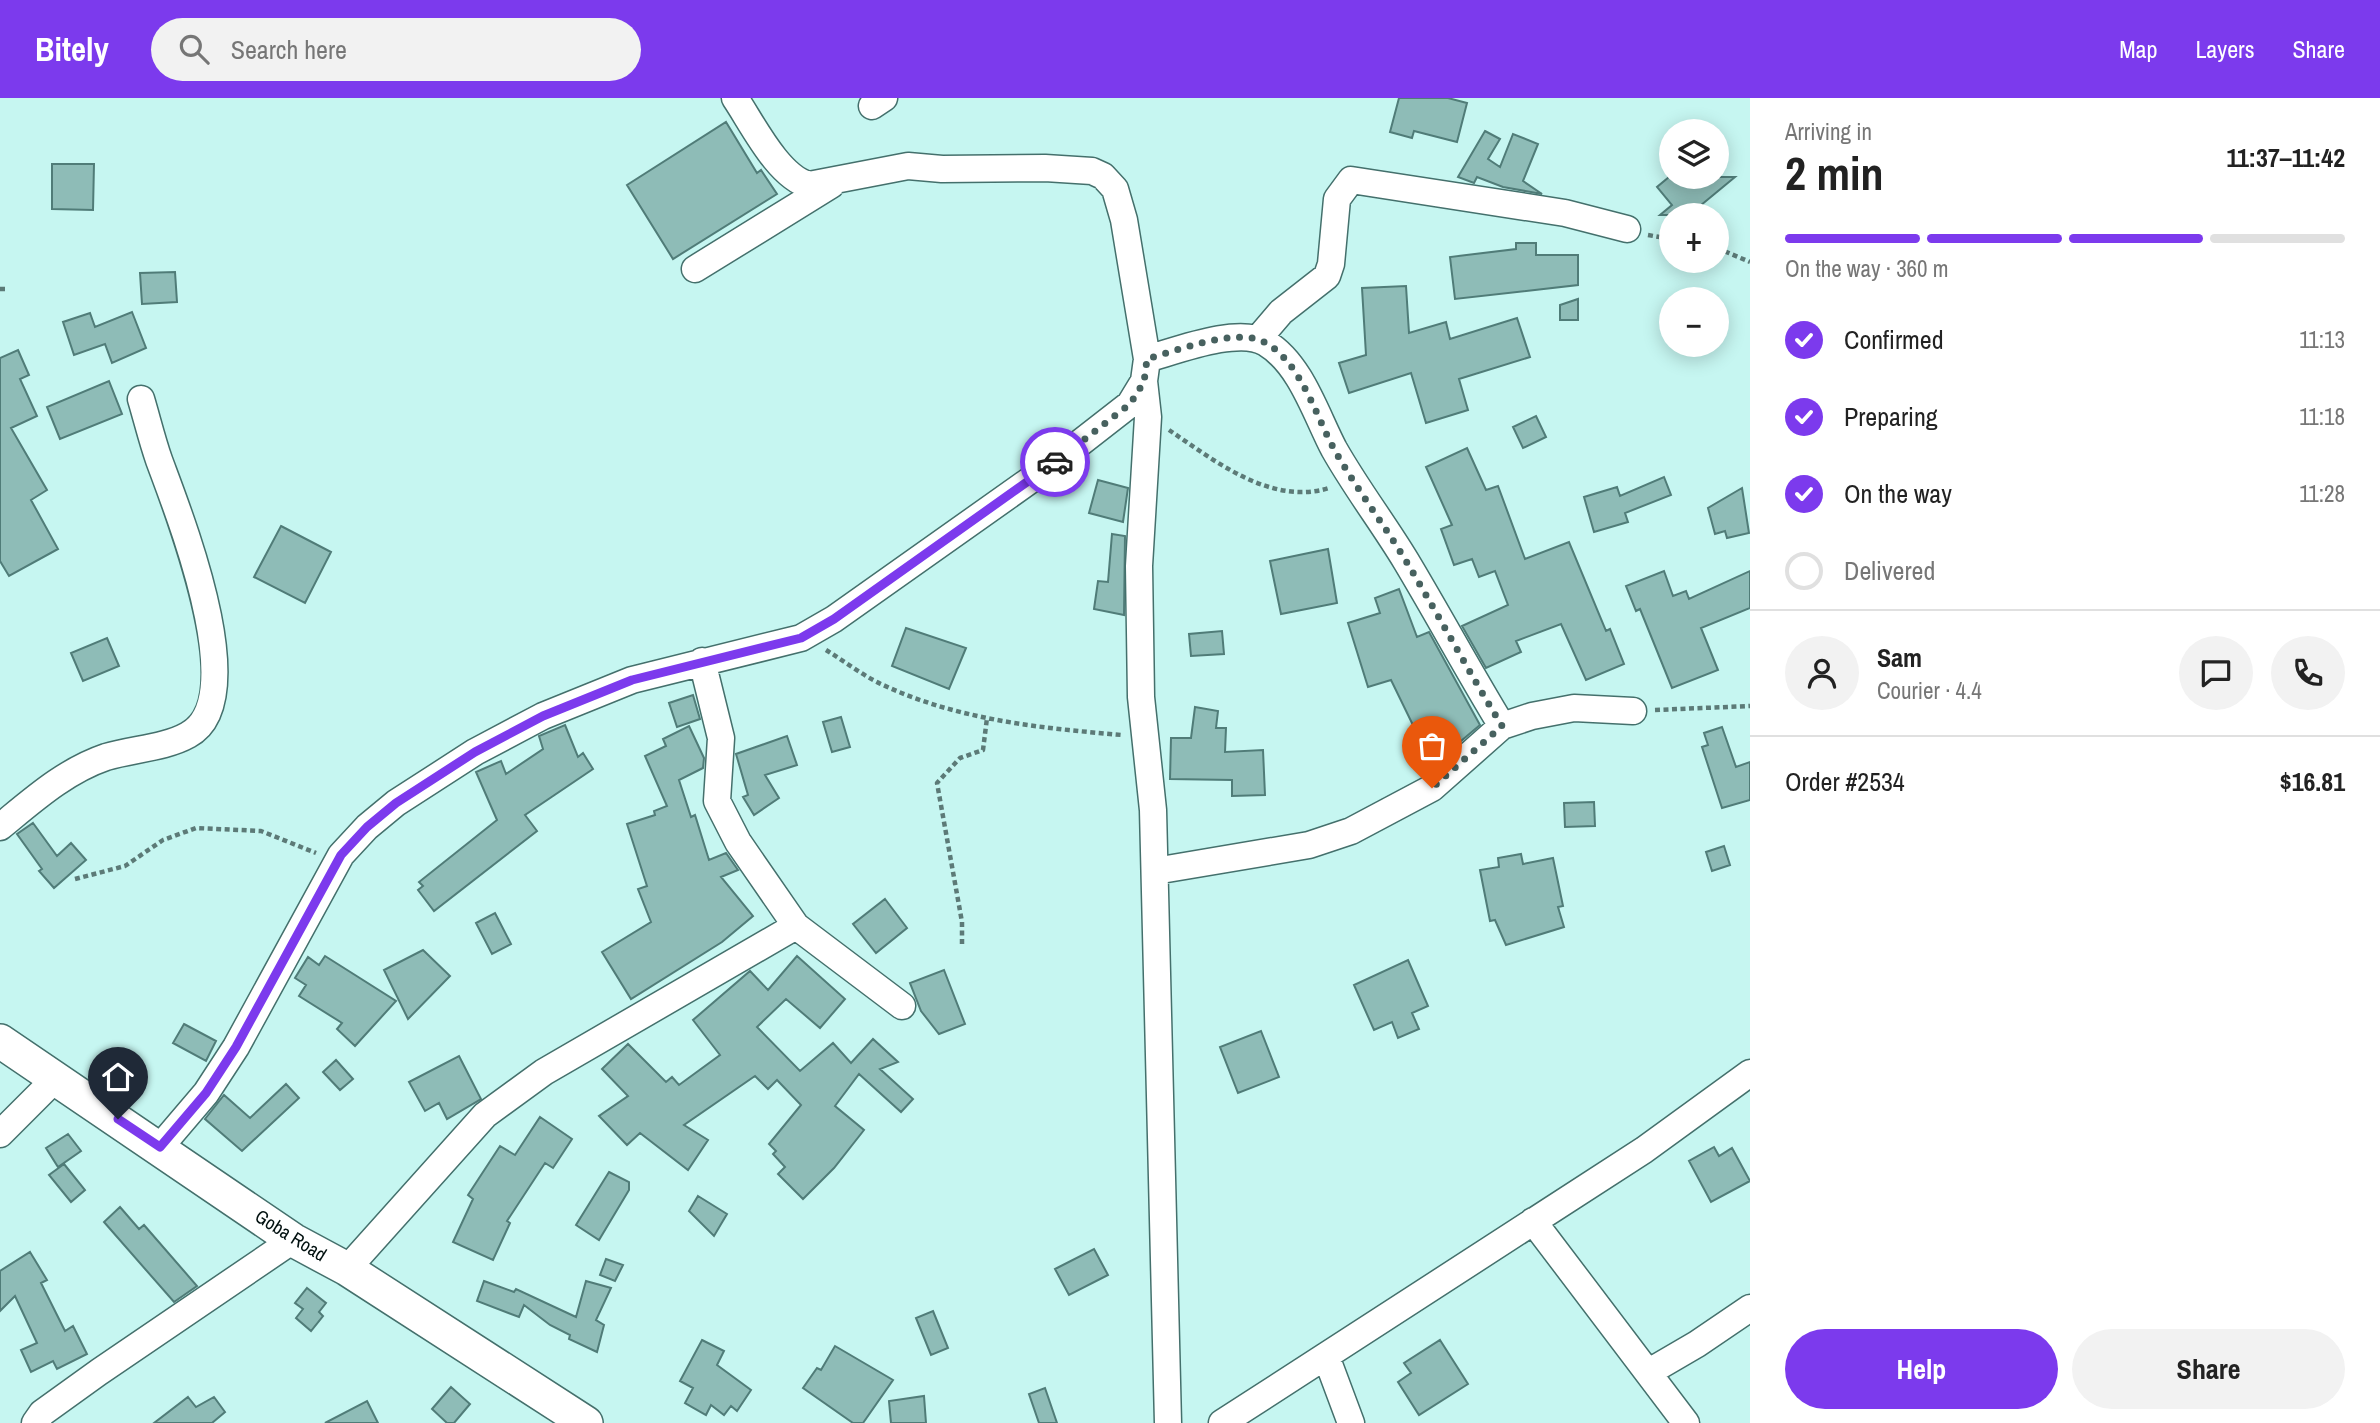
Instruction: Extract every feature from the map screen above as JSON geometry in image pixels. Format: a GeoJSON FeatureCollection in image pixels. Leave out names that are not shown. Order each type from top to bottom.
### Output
{"type":"FeatureCollection","features":[{"type":"Feature","properties":{"kind":"main road","name":"Goba Road"},"geometry":{"type":"LineString","coordinates":[[0,1041],[57,1077],[293,1240],[347,1269],[586,1423]]}},
{"type":"Feature","properties":{"kind":"street"},"geometry":{"type":"LineString","coordinates":[[735,98],[774,158],[798,180],[809,185],[836,182],[908,166],[1092,171],[1103,176],[1115,189],[1124,220],[1146,370],[1148,416],[1139,566],[1141,697],[1155,871],[1168,1423]]}},
{"type":"Feature","properties":{"kind":"street"},"geometry":{"type":"LineString","coordinates":[[1258,339],[1281,312],[1327,276],[1331,264],[1337,199],[1339,191],[1351,180],[1565,212],[1628,229]]}},
{"type":"Feature","properties":{"kind":"street"},"geometry":{"type":"LineString","coordinates":[[695,269],[836,182]]}},
{"type":"Feature","properties":{"kind":"street"},"geometry":{"type":"LineString","coordinates":[[160,1147],[206,1093],[236,1047],[341,855],[367,827],[396,803],[486,746],[543,716],[613,687],[702,661],[754,651],[804,636],[834,619],[1053,464],[1130,404],[1146,370],[1206,341],[1258,339],[1278,353],[1294,372],[1354,480],[1404,558],[1502,726]]}},
{"type":"Feature","properties":{"kind":"street"},"geometry":{"type":"LineString","coordinates":[[0,827],[52,784],[84,767],[104,758],[187,736],[201,725],[211,708],[215,691],[215,659],[197,573],[141,399]]}},
{"type":"Feature","properties":{"kind":"street"},"geometry":{"type":"LineString","coordinates":[[702,661],[721,738],[717,801],[738,842],[796,926],[902,1006]]}},
{"type":"Feature","properties":{"kind":"street"},"geometry":{"type":"LineString","coordinates":[[1155,871],[1309,845],[1351,831],[1432,788],[1502,726],[1532,716],[1574,708],[1633,711]]}},
{"type":"Feature","properties":{"kind":"street"},"geometry":{"type":"LineString","coordinates":[[347,1269],[485,1115],[544,1072],[796,926]]}},
{"type":"Feature","properties":{"kind":"street"},"geometry":{"type":"LineString","coordinates":[[1222,1423],[1644,1150],[1750,1073]]}},
{"type":"Feature","properties":{"kind":"street"},"geometry":{"type":"LineString","coordinates":[[0,1134],[57,1077]]}},
{"type":"Feature","properties":{"kind":"street"},"geometry":{"type":"LineString","coordinates":[[1533,1222],[1686,1423]]}},
{"type":"Feature","properties":{"kind":"street"},"geometry":{"type":"LineString","coordinates":[[35,1423],[42,1413],[99,1372],[181,1320],[293,1240]]}},
{"type":"Feature","properties":{"kind":"street"},"geometry":{"type":"LineString","coordinates":[[1649,1372],[1697,1345],[1750,1308]]}},
{"type":"Feature","properties":{"kind":"street"},"geometry":{"type":"LineString","coordinates":[[1326,1356],[1351,1423]]}},
{"type":"Feature","properties":{"kind":"path"},"geometry":{"type":"LineString","coordinates":[[1729,253],[1750,262]]}},
{"type":"Feature","properties":{"kind":"path"},"geometry":{"type":"LineString","coordinates":[[0,289],[8,289]]}},
{"type":"Feature","properties":{"kind":"path"},"geometry":{"type":"LineString","coordinates":[[1148,416],[1231,471],[1274,488],[1312,493],[1354,480]]}},
{"type":"Feature","properties":{"kind":"path"},"geometry":{"type":"LineString","coordinates":[[804,636],[879,683],[927,703],[1024,726],[1146,737]]}},
{"type":"Feature","properties":{"kind":"path"},"geometry":{"type":"LineString","coordinates":[[1633,711],[1750,706]]}},
{"type":"Feature","properties":{"kind":"path"},"geometry":{"type":"LineString","coordinates":[[962,944],[962,922],[937,783],[960,758],[983,750],[987,718]]}},
{"type":"Feature","properties":{"kind":"path"},"geometry":{"type":"LineString","coordinates":[[75,878],[125,866],[163,839],[196,828],[261,831],[303,849],[341,855]]}},
{"type":"Feature","properties":{"kind":"building"},"geometry":{"type":"Polygon","coordinates":[[[1399,98],[1448,98],[1467,103],[1457,142],[1414,131],[1412,138],[1390,132],[1399,98]]]}},
{"type":"Feature","properties":{"kind":"building"},"geometry":{"type":"Polygon","coordinates":[[[726,122],[757,173],[761,170],[777,194],[673,259],[627,185],[726,122]]]}},
{"type":"Feature","properties":{"kind":"building"},"geometry":{"type":"Polygon","coordinates":[[[1485,131],[1500,139],[1488,159],[1500,167],[1513,134],[1538,144],[1523,181],[1542,194],[1503,187],[1477,177],[1474,183],[1458,177],[1485,131]]]}},
{"type":"Feature","properties":{"kind":"building"},"geometry":{"type":"Polygon","coordinates":[[[52,164],[94,164],[93,210],[52,209],[52,164]]]}},
{"type":"Feature","properties":{"kind":"building"},"geometry":{"type":"Polygon","coordinates":[[[1657,187],[1720,189],[1704,203],[1670,203],[1657,187]]]}},
{"type":"Feature","properties":{"kind":"building"},"geometry":{"type":"Polygon","coordinates":[[[1516,243],[1536,243],[1536,255],[1578,255],[1578,285],[1455,299],[1450,257],[1516,249],[1516,243]]]}},
{"type":"Feature","properties":{"kind":"building"},"geometry":{"type":"Polygon","coordinates":[[[175,272],[177,302],[142,304],[140,273],[175,272]]]}},
{"type":"Feature","properties":{"kind":"building"},"geometry":{"type":"Polygon","coordinates":[[[1406,286],[1409,333],[1446,322],[1450,339],[1517,318],[1530,357],[1459,379],[1468,410],[1426,423],[1411,373],[1349,393],[1339,363],[1366,355],[1362,288],[1406,286]]]}},
{"type":"Feature","properties":{"kind":"building"},"geometry":{"type":"Polygon","coordinates":[[[1578,299],[1578,320],[1560,320],[1560,305],[1578,299]]]}},
{"type":"Feature","properties":{"kind":"building"},"geometry":{"type":"Polygon","coordinates":[[[132,312],[146,348],[112,363],[105,344],[74,355],[63,322],[90,313],[95,327],[132,312]]]}},
{"type":"Feature","properties":{"kind":"building"},"geometry":{"type":"Polygon","coordinates":[[[18,350],[29,375],[20,379],[37,416],[11,428],[47,490],[31,500],[58,549],[9,576],[0,561],[0,358],[18,350]]]}},
{"type":"Feature","properties":{"kind":"building"},"geometry":{"type":"Polygon","coordinates":[[[109,381],[122,414],[60,439],[47,407],[109,381]]]}},
{"type":"Feature","properties":{"kind":"building"},"geometry":{"type":"Polygon","coordinates":[[[1536,416],[1546,437],[1523,448],[1513,427],[1536,416]]]}},
{"type":"Feature","properties":{"kind":"building"},"geometry":{"type":"Polygon","coordinates":[[[1467,448],[1486,490],[1498,486],[1525,559],[1569,542],[1606,631],[1610,629],[1624,664],[1586,680],[1561,624],[1516,641],[1521,652],[1486,668],[1462,626],[1508,605],[1495,571],[1479,577],[1472,559],[1454,565],[1441,529],[1452,525],[1426,467],[1467,448]]]}},
{"type":"Feature","properties":{"kind":"building"},"geometry":{"type":"Polygon","coordinates":[[[1664,477],[1671,495],[1625,513],[1628,522],[1594,532],[1584,497],[1617,487],[1620,496],[1664,477]]]}},
{"type":"Feature","properties":{"kind":"building"},"geometry":{"type":"Polygon","coordinates":[[[1098,480],[1128,488],[1123,522],[1089,513],[1098,480]]]}},
{"type":"Feature","properties":{"kind":"building"},"geometry":{"type":"Polygon","coordinates":[[[1742,488],[1749,533],[1727,538],[1725,531],[1715,534],[1708,508],[1742,488]]]}},
{"type":"Feature","properties":{"kind":"building"},"geometry":{"type":"Polygon","coordinates":[[[281,526],[331,552],[305,603],[254,577],[281,526]]]}},
{"type":"Feature","properties":{"kind":"building"},"geometry":{"type":"Polygon","coordinates":[[[1112,534],[1125,536],[1124,615],[1094,609],[1098,581],[1108,582],[1112,534]]]}},
{"type":"Feature","properties":{"kind":"building"},"geometry":{"type":"Polygon","coordinates":[[[1328,549],[1337,603],[1281,614],[1270,561],[1328,549]]]}},
{"type":"Feature","properties":{"kind":"building"},"geometry":{"type":"Polygon","coordinates":[[[1664,571],[1673,596],[1686,591],[1689,599],[1750,571],[1750,608],[1701,628],[1718,670],[1672,688],[1640,609],[1636,611],[1626,586],[1664,571]]]}},
{"type":"Feature","properties":{"kind":"building"},"geometry":{"type":"Polygon","coordinates":[[[1399,589],[1417,637],[1429,632],[1480,725],[1455,746],[1428,756],[1391,680],[1368,687],[1348,623],[1380,613],[1375,598],[1399,589]]]}},
{"type":"Feature","properties":{"kind":"building"},"geometry":{"type":"Polygon","coordinates":[[[906,628],[966,648],[949,689],[892,666],[906,628]]]}},
{"type":"Feature","properties":{"kind":"building"},"geometry":{"type":"Polygon","coordinates":[[[1222,631],[1224,654],[1191,656],[1189,634],[1222,631]]]}},
{"type":"Feature","properties":{"kind":"building"},"geometry":{"type":"Polygon","coordinates":[[[107,638],[119,666],[83,681],[71,653],[107,638]]]}},
{"type":"Feature","properties":{"kind":"building"},"geometry":{"type":"Polygon","coordinates":[[[693,695],[700,719],[677,727],[669,703],[693,695]]]}},
{"type":"Feature","properties":{"kind":"building"},"geometry":{"type":"Polygon","coordinates":[[[1195,707],[1218,711],[1216,728],[1226,728],[1225,752],[1263,750],[1265,795],[1232,796],[1232,780],[1170,779],[1171,738],[1191,738],[1195,707]]]}},
{"type":"Feature","properties":{"kind":"building"},"geometry":{"type":"Polygon","coordinates":[[[841,717],[850,747],[832,752],[823,722],[841,717]]]}},
{"type":"Feature","properties":{"kind":"building"},"geometry":{"type":"Polygon","coordinates":[[[565,725],[578,757],[583,753],[593,769],[525,815],[537,831],[434,911],[418,890],[423,886],[419,882],[497,820],[476,772],[501,761],[506,774],[543,749],[539,736],[565,725]]]}},
{"type":"Feature","properties":{"kind":"building"},"geometry":{"type":"Polygon","coordinates":[[[689,726],[704,758],[703,768],[679,780],[691,817],[695,815],[709,860],[726,853],[738,870],[721,877],[753,916],[722,942],[631,999],[602,952],[651,922],[638,889],[647,886],[627,824],[655,815],[654,811],[667,806],[645,756],[666,746],[663,739],[689,726]]]}},
{"type":"Feature","properties":{"kind":"building"},"geometry":{"type":"Polygon","coordinates":[[[1722,727],[1736,767],[1750,762],[1750,800],[1722,808],[1702,747],[1708,745],[1704,733],[1722,727]]]}},
{"type":"Feature","properties":{"kind":"building"},"geometry":{"type":"Polygon","coordinates":[[[787,736],[797,765],[765,775],[779,798],[754,815],[743,797],[748,795],[736,754],[787,736]]]}},
{"type":"Feature","properties":{"kind":"building"},"geometry":{"type":"Polygon","coordinates":[[[1594,802],[1595,826],[1565,827],[1564,803],[1594,802]]]}},
{"type":"Feature","properties":{"kind":"building"},"geometry":{"type":"Polygon","coordinates":[[[33,823],[57,856],[71,843],[86,860],[54,888],[39,871],[42,869],[17,834],[33,823]]]}},
{"type":"Feature","properties":{"kind":"building"},"geometry":{"type":"Polygon","coordinates":[[[1724,846],[1730,865],[1712,871],[1706,852],[1724,846]]]}},
{"type":"Feature","properties":{"kind":"building"},"geometry":{"type":"Polygon","coordinates":[[[1521,854],[1523,864],[1553,858],[1563,906],[1558,907],[1564,927],[1506,945],[1495,920],[1490,921],[1480,870],[1499,867],[1498,858],[1521,854]]]}},
{"type":"Feature","properties":{"kind":"building"},"geometry":{"type":"Polygon","coordinates":[[[885,899],[907,928],[876,953],[853,924],[885,899]]]}},
{"type":"Feature","properties":{"kind":"building"},"geometry":{"type":"Polygon","coordinates":[[[495,913],[511,944],[492,954],[476,923],[495,913]]]}},
{"type":"Feature","properties":{"kind":"building"},"geometry":{"type":"Polygon","coordinates":[[[423,950],[450,976],[408,1019],[384,970],[423,950]]]}},
{"type":"Feature","properties":{"kind":"building"},"geometry":{"type":"Polygon","coordinates":[[[325,956],[396,1001],[355,1046],[337,1029],[342,1023],[299,996],[306,985],[295,978],[308,957],[319,965],[325,956]]]}},
{"type":"Feature","properties":{"kind":"building"},"geometry":{"type":"Polygon","coordinates":[[[797,956],[845,999],[820,1028],[786,999],[757,1027],[800,1071],[833,1043],[851,1063],[873,1039],[898,1062],[880,1069],[913,1099],[901,1112],[859,1074],[835,1106],[864,1130],[834,1168],[803,1199],[778,1174],[785,1167],[773,1154],[776,1151],[769,1144],[801,1105],[777,1080],[768,1089],[755,1076],[684,1125],[708,1140],[688,1170],[640,1133],[627,1145],[599,1116],[628,1096],[602,1069],[628,1044],[666,1082],[672,1077],[679,1085],[720,1055],[693,1020],[750,971],[768,990],[797,956]]]}},
{"type":"Feature","properties":{"kind":"building"},"geometry":{"type":"Polygon","coordinates":[[[1408,960],[1428,1006],[1412,1013],[1419,1029],[1398,1038],[1392,1022],[1374,1030],[1354,985],[1408,960]]]}},
{"type":"Feature","properties":{"kind":"building"},"geometry":{"type":"Polygon","coordinates":[[[944,970],[965,1024],[939,1034],[921,1011],[910,983],[944,970]]]}},
{"type":"Feature","properties":{"kind":"building"},"geometry":{"type":"Polygon","coordinates":[[[184,1024],[216,1041],[206,1061],[173,1043],[184,1024]]]}},
{"type":"Feature","properties":{"kind":"building"},"geometry":{"type":"Polygon","coordinates":[[[1261,1031],[1279,1077],[1238,1093],[1220,1047],[1261,1031]]]}},
{"type":"Feature","properties":{"kind":"building"},"geometry":{"type":"Polygon","coordinates":[[[459,1056],[481,1099],[447,1119],[439,1103],[425,1111],[409,1082],[459,1056]]]}},
{"type":"Feature","properties":{"kind":"building"},"geometry":{"type":"Polygon","coordinates":[[[336,1060],[353,1079],[340,1090],[323,1072],[336,1060]]]}},
{"type":"Feature","properties":{"kind":"building"},"geometry":{"type":"Polygon","coordinates":[[[286,1084],[299,1098],[242,1151],[205,1119],[224,1095],[250,1118],[286,1084]]]}},
{"type":"Feature","properties":{"kind":"building"},"geometry":{"type":"Polygon","coordinates":[[[540,1117],[572,1139],[553,1168],[545,1163],[507,1221],[510,1223],[493,1260],[453,1242],[473,1199],[468,1195],[500,1146],[515,1155],[540,1117]]]}},
{"type":"Feature","properties":{"kind":"building"},"geometry":{"type":"Polygon","coordinates":[[[68,1134],[81,1151],[58,1167],[46,1148],[68,1134]]]}},
{"type":"Feature","properties":{"kind":"building"},"geometry":{"type":"Polygon","coordinates":[[[1714,1147],[1719,1156],[1732,1148],[1750,1181],[1711,1202],[1689,1161],[1714,1147]]]}},
{"type":"Feature","properties":{"kind":"building"},"geometry":{"type":"Polygon","coordinates":[[[64,1164],[85,1190],[71,1202],[49,1175],[64,1164]]]}},
{"type":"Feature","properties":{"kind":"building"},"geometry":{"type":"Polygon","coordinates":[[[609,1172],[629,1182],[629,1190],[599,1240],[576,1225],[609,1172]]]}},
{"type":"Feature","properties":{"kind":"building"},"geometry":{"type":"Polygon","coordinates":[[[698,1196],[727,1214],[714,1236],[689,1211],[698,1196]]]}},
{"type":"Feature","properties":{"kind":"building"},"geometry":{"type":"Polygon","coordinates":[[[120,1207],[139,1229],[144,1225],[197,1286],[174,1302],[104,1222],[120,1207]]]}},
{"type":"Feature","properties":{"kind":"building"},"geometry":{"type":"Polygon","coordinates":[[[1094,1249],[1108,1275],[1069,1295],[1055,1269],[1094,1249]]]}},
{"type":"Feature","properties":{"kind":"building"},"geometry":{"type":"Polygon","coordinates":[[[30,1252],[47,1280],[41,1283],[65,1331],[73,1326],[87,1354],[57,1369],[53,1361],[31,1372],[21,1350],[37,1343],[15,1296],[0,1311],[0,1271],[30,1252]]]}},
{"type":"Feature","properties":{"kind":"building"},"geometry":{"type":"Polygon","coordinates":[[[606,1259],[623,1265],[615,1281],[600,1275],[606,1259]]]}},
{"type":"Feature","properties":{"kind":"building"},"geometry":{"type":"Polygon","coordinates":[[[484,1281],[514,1292],[516,1289],[576,1317],[586,1281],[611,1288],[596,1320],[604,1325],[597,1352],[569,1339],[570,1335],[550,1325],[524,1305],[519,1317],[477,1301],[484,1281]]]}},
{"type":"Feature","properties":{"kind":"building"},"geometry":{"type":"Polygon","coordinates":[[[307,1288],[326,1303],[319,1312],[323,1316],[311,1331],[296,1318],[303,1309],[295,1303],[307,1288]]]}},
{"type":"Feature","properties":{"kind":"building"},"geometry":{"type":"Polygon","coordinates":[[[933,1311],[948,1348],[931,1355],[916,1318],[933,1311]]]}},
{"type":"Feature","properties":{"kind":"building"},"geometry":{"type":"Polygon","coordinates":[[[702,1340],[724,1351],[717,1365],[751,1390],[737,1411],[731,1406],[724,1415],[711,1405],[706,1415],[685,1403],[693,1388],[680,1381],[702,1340]]]}},
{"type":"Feature","properties":{"kind":"building"},"geometry":{"type":"Polygon","coordinates":[[[1440,1340],[1468,1384],[1419,1415],[1398,1382],[1411,1373],[1404,1363],[1440,1340]]]}},
{"type":"Feature","properties":{"kind":"building"},"geometry":{"type":"Polygon","coordinates":[[[835,1346],[893,1380],[863,1423],[853,1423],[803,1388],[817,1368],[821,1370],[835,1346]]]}},
{"type":"Feature","properties":{"kind":"building"},"geometry":{"type":"Polygon","coordinates":[[[451,1387],[470,1404],[454,1423],[447,1423],[432,1409],[451,1387]]]}},
{"type":"Feature","properties":{"kind":"building"},"geometry":{"type":"Polygon","coordinates":[[[1045,1388],[1057,1423],[1039,1423],[1029,1394],[1045,1388]]]}},
{"type":"Feature","properties":{"kind":"building"},"geometry":{"type":"Polygon","coordinates":[[[924,1396],[926,1423],[891,1423],[889,1401],[924,1396]]]}},
{"type":"Feature","properties":{"kind":"building"},"geometry":{"type":"Polygon","coordinates":[[[188,1397],[196,1407],[214,1397],[225,1412],[212,1423],[154,1423],[188,1397]]]}},
{"type":"Feature","properties":{"kind":"building"},"geometry":{"type":"Polygon","coordinates":[[[367,1401],[378,1423],[325,1423],[367,1401]]]}},
{"type":"Feature","properties":{"kind":"way so far"},"geometry":{"type":"LineString","coordinates":[[1055,462],[1130,404],[1144,382],[1147,359],[1206,341],[1258,339],[1267,343],[1294,372],[1335,450],[1404,558],[1502,726],[1490,740],[1432,788]]}},
{"type":"Feature","properties":{"kind":"route"},"geometry":{"type":"LineString","coordinates":[[118,1119],[160,1147],[206,1093],[236,1047],[341,855],[367,827],[396,803],[475,752],[543,716],[613,687],[702,661],[801,638],[834,619],[1055,462]]}}]}
